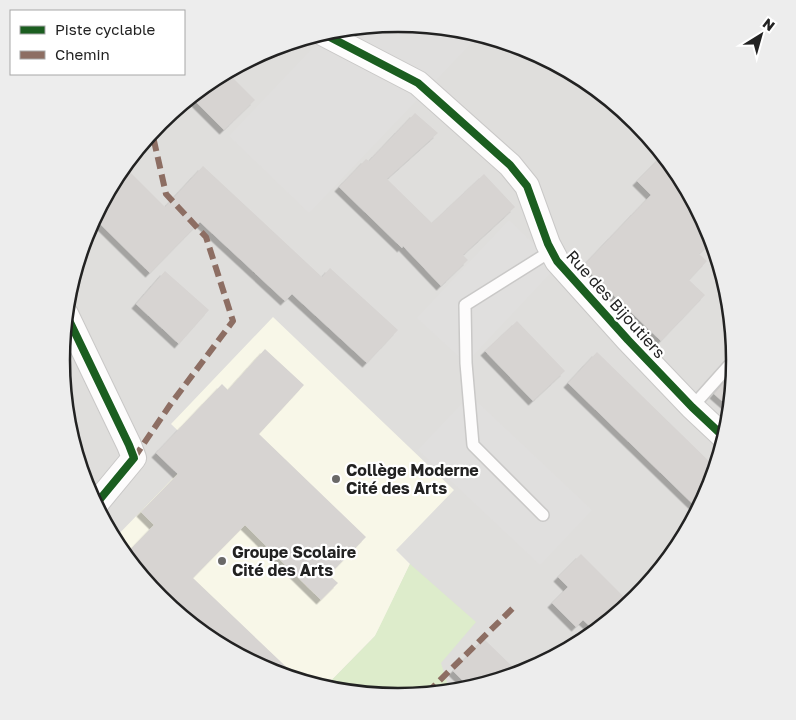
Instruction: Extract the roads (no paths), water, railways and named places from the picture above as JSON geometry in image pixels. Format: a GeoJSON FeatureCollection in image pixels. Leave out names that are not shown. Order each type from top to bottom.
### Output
{"type":"FeatureCollection","features":[{"type":"Feature","properties":{"kind":"street","name":"Rue des Bijoutiers"},"geometry":{"type":"LineString","coordinates":[[334,39],[418,83],[510,165],[527,186],[551,251],[557,261],[628,340],[717,431]]}},
{"type":"Feature","properties":{"kind":"street"},"geometry":{"type":"LineString","coordinates":[[72,327],[130,445],[134,458],[101,498]]}},
{"type":"Feature","properties":{"kind":"lane"},"geometry":{"type":"LineString","coordinates":[[542,515],[473,445],[466,363],[465,305],[551,251]]}},
{"type":"Feature","properties":{"kind":"lane"},"geometry":{"type":"LineString","coordinates":[[692,406],[726,369]]}},
{"type":"Feature","properties":{"kind":"place","name":"Collège Moderne Cité des Arts"},"geometry":{"type":"Point","coordinates":[336,479]}},
{"type":"Feature","properties":{"kind":"place","name":"Groupe Scolaire Cité des Arts"},"geometry":{"type":"Point","coordinates":[222,561]}}]}
